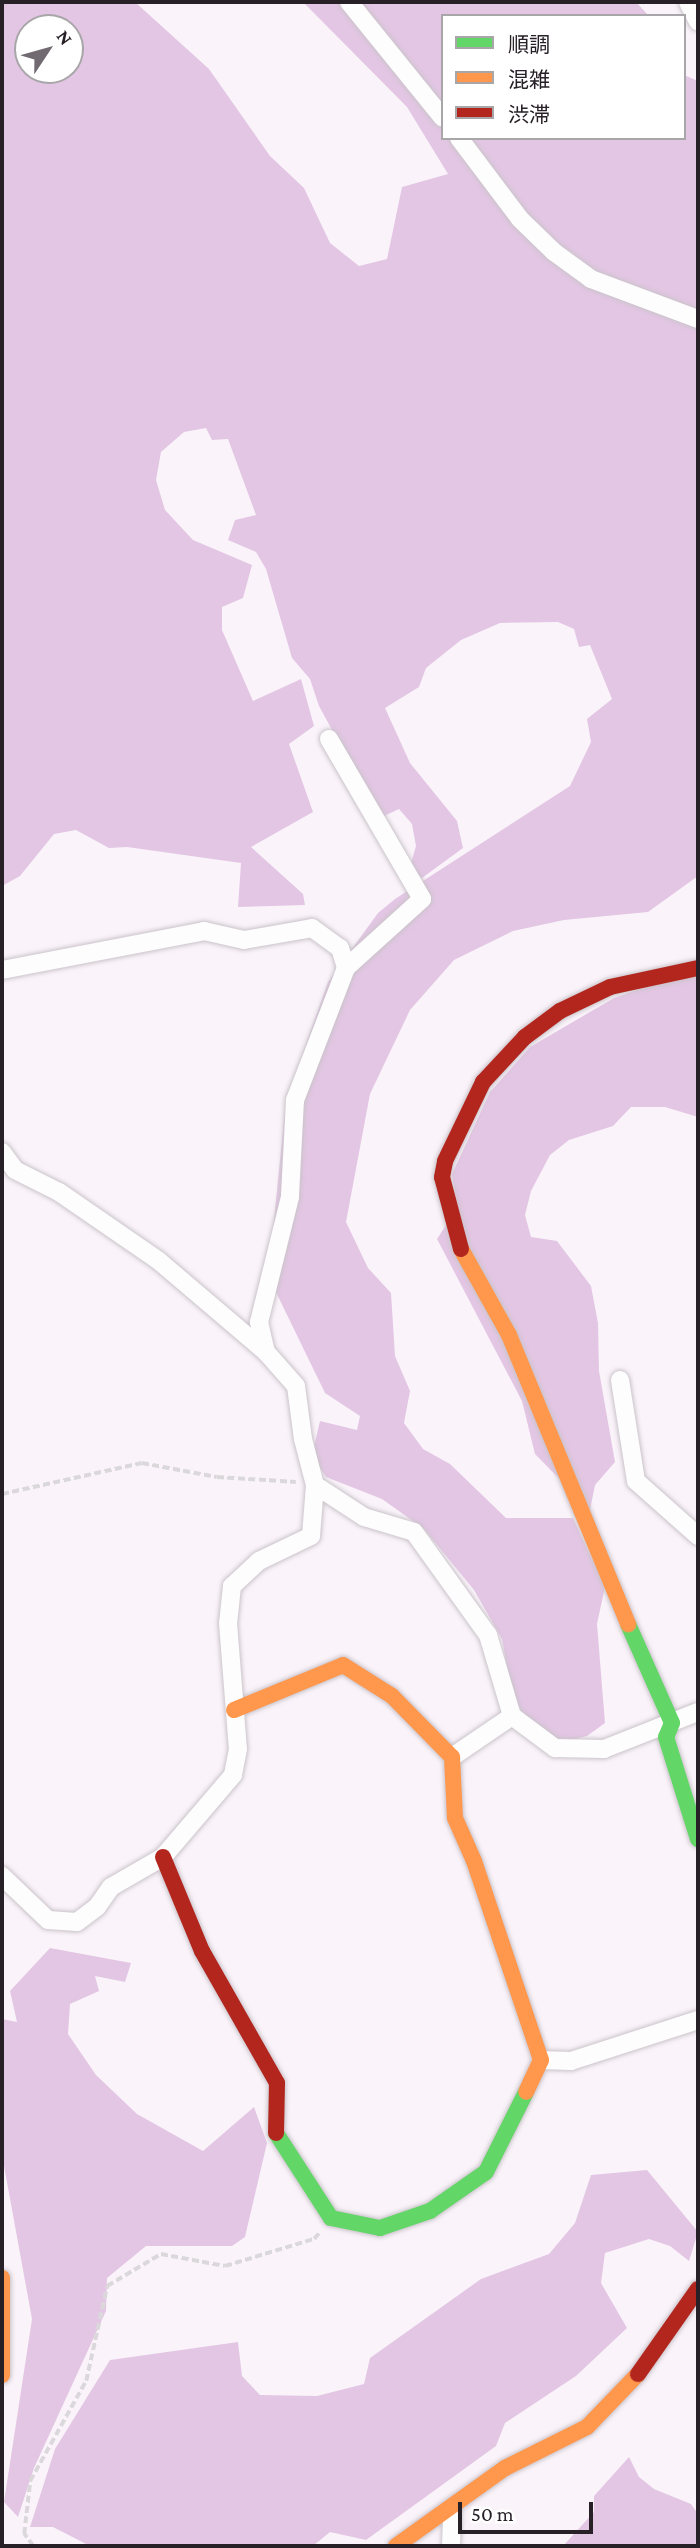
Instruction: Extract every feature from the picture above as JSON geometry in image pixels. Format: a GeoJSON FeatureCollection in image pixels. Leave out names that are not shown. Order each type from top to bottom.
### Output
{"type":"FeatureCollection","features":[{"type":"Feature","properties":{"kind":"street"},"geometry":{"type":"LineString","coordinates":[[349,2],[441,116]]}},
{"type":"Feature","properties":{"kind":"street"},"geometry":{"type":"LineString","coordinates":[[688,2],[698,22]]}},
{"type":"Feature","properties":{"kind":"street"},"geometry":{"type":"LineString","coordinates":[[461,140],[520,219],[554,252],[591,279],[698,319]]}},
{"type":"Feature","properties":{"kind":"street"},"geometry":{"type":"LineString","coordinates":[[266,1352],[259,1322],[290,1197],[295,1100],[346,968],[422,899],[330,739]]}},
{"type":"Feature","properties":{"kind":"street"},"geometry":{"type":"LineString","coordinates":[[2,970],[204,931],[244,940],[313,928],[340,948],[346,968]]}},
{"type":"Feature","properties":{"kind":"street"},"geometry":{"type":"LineString","coordinates":[[698,968],[610,987],[560,1011],[525,1037],[482,1082],[442,1177],[452,1227],[466,1260],[509,1335],[584,1526],[672,1723],[666,1737],[692,1805],[698,1839]]}},
{"type":"Feature","properties":{"kind":"street"},"geometry":{"type":"LineString","coordinates":[[2,1153],[15,1170],[59,1192],[159,1261],[266,1352],[296,1386],[303,1439],[315,1485],[311,1536],[259,1561],[232,1586],[228,1623],[239,1749],[233,1775],[163,1857],[111,1887],[97,1907],[76,1922],[48,1920],[2,1875]]}},
{"type":"Feature","properties":{"kind":"street"},"geometry":{"type":"LineString","coordinates":[[620,1380],[636,1481],[698,1536]]}},
{"type":"Feature","properties":{"kind":"street"},"geometry":{"type":"LineString","coordinates":[[315,1485],[363,1517],[414,1532],[488,1635],[512,1716],[555,1748],[604,1749],[698,1712]]}},
{"type":"Feature","properties":{"kind":"street"},"geometry":{"type":"LineString","coordinates":[[163,1857],[202,1951],[277,2083],[276,2139],[331,2217],[380,2228],[430,2211],[486,2172],[541,2060],[474,1861],[455,1818],[452,1757],[392,1696],[343,1665],[234,1710]]}},
{"type":"Feature","properties":{"kind":"street"},"geometry":{"type":"LineString","coordinates":[[452,1757],[512,1716]]}},
{"type":"Feature","properties":{"kind":"street"},"geometry":{"type":"LineString","coordinates":[[541,2060],[571,2061],[698,2020]]}},
{"type":"Feature","properties":{"kind":"street"},"geometry":{"type":"LineString","coordinates":[[2,2278],[2,2375]]}},
{"type":"Feature","properties":{"kind":"street"},"geometry":{"type":"LineString","coordinates":[[396,2546],[452,2509],[505,2468],[587,2427],[629,2386],[677,2325],[698,2289]]}},
{"type":"Feature","properties":{"kind":"street"},"geometry":{"type":"LineString","coordinates":[[451,2546],[452,2509]]}},
{"type":"Feature","properties":{"kind":"path"},"geometry":{"type":"LineString","coordinates":[[2,1494],[142,1463],[217,1477],[315,1485]]}},
{"type":"Feature","properties":{"kind":"path"},"geometry":{"type":"LineString","coordinates":[[33,2546],[24,2534],[30,2481],[86,2381],[107,2286],[161,2254],[225,2266],[314,2239],[331,2217]]}},
{"type":"Feature","properties":{"kind":"shaded area"},"geometry":{"type":"Polygon","coordinates":[[[2,2],[135,2],[209,69],[270,156],[304,188],[330,243],[359,266],[387,259],[402,187],[448,174],[407,107],[303,2],[636,2],[647,14],[441,14],[441,140],[686,140],[686,76],[698,81],[698,876],[648,912],[564,920],[513,931],[454,960],[410,1010],[370,1094],[346,1222],[368,1268],[391,1293],[395,1356],[410,1391],[404,1423],[423,1449],[450,1464],[506,1518],[573,1518],[605,1587],[597,1624],[605,1723],[587,1736],[561,1743],[523,1714],[512,1695],[502,1639],[474,1590],[424,1529],[382,1499],[326,1477],[312,1455],[320,1421],[357,1430],[360,1416],[325,1393],[272,1284],[272,1240],[286,1101],[328,982],[378,913],[395,899],[570,786],[591,742],[587,719],[612,699],[590,645],[579,647],[574,629],[558,622],[500,623],[461,640],[426,668],[419,687],[385,708],[410,763],[457,821],[463,848],[422,878],[409,870],[416,846],[412,824],[399,809],[380,818],[319,706],[310,679],[292,658],[266,569],[256,552],[228,540],[235,520],[256,515],[228,439],[212,440],[206,428],[184,432],[161,452],[156,480],[165,510],[193,540],[252,565],[243,598],[222,607],[222,630],[253,701],[301,679],[314,726],[289,744],[313,812],[251,847],[303,894],[305,905],[238,907],[241,863],[127,847],[109,848],[76,830],[54,834],[20,876],[2,886],[2,2]]]}},
{"type":"Feature","properties":{"kind":"shaded area"},"geometry":{"type":"Polygon","coordinates":[[[698,969],[698,1117],[665,1107],[631,1107],[613,1126],[569,1140],[550,1155],[531,1191],[525,1215],[531,1237],[557,1241],[591,1286],[598,1323],[599,1371],[615,1462],[595,1485],[590,1510],[535,1454],[522,1401],[437,1239],[457,1208],[452,1174],[490,1092],[530,1047],[614,998],[698,969]]]}},
{"type":"Feature","properties":{"kind":"shaded area"},"geometry":{"type":"Polygon","coordinates":[[[50,1948],[131,1963],[125,1982],[95,1976],[99,1991],[70,2004],[68,2034],[96,2075],[137,2114],[203,2151],[254,2107],[267,2143],[245,2237],[232,2246],[146,2246],[107,2278],[106,2311],[34,2468],[18,2517],[4,2502],[32,2319],[2,2155],[2,2019],[17,2022],[10,1991],[50,1948]]]}},
{"type":"Feature","properties":{"kind":"shaded area"},"geometry":{"type":"Polygon","coordinates":[[[647,2170],[698,2232],[689,2261],[670,2246],[649,2239],[605,2253],[601,2283],[627,2328],[576,2376],[505,2423],[496,2446],[366,2540],[330,2532],[313,2546],[90,2546],[53,2527],[30,2527],[55,2449],[110,2360],[238,2342],[242,2376],[260,2395],[317,2396],[364,2384],[370,2358],[481,2279],[549,2254],[575,2223],[591,2175],[647,2170]]]}},
{"type":"Feature","properties":{"kind":"shaded area"},"geometry":{"type":"Polygon","coordinates":[[[629,2457],[639,2477],[654,2489],[691,2504],[698,2514],[698,2546],[563,2546],[594,2512],[594,2496],[629,2457]]]}},
{"type":"Feature","properties":{"kind":"traffic: fast"},"geometry":{"type":"LineString","coordinates":[[628,1624],[672,1723],[666,1737],[698,1839]]}},
{"type":"Feature","properties":{"kind":"traffic: fast"},"geometry":{"type":"LineString","coordinates":[[276,2133],[331,2218],[380,2228],[430,2211],[486,2172],[526,2092]]}},
{"type":"Feature","properties":{"kind":"traffic: slow"},"geometry":{"type":"LineString","coordinates":[[461,1249],[509,1335],[628,1624]]}},
{"type":"Feature","properties":{"kind":"traffic: slow"},"geometry":{"type":"LineString","coordinates":[[234,1710],[343,1665],[392,1696],[452,1757],[455,1818],[474,1861],[541,2060],[526,2092]]}},
{"type":"Feature","properties":{"kind":"traffic: slow"},"geometry":{"type":"LineString","coordinates":[[2,2278],[2,2375]]}},
{"type":"Feature","properties":{"kind":"traffic: slow"},"geometry":{"type":"LineString","coordinates":[[396,2546],[505,2468],[587,2427],[638,2374]]}},
{"type":"Feature","properties":{"kind":"traffic: jam"},"geometry":{"type":"LineString","coordinates":[[461,1249],[442,1177],[445,1161],[483,1082],[525,1037],[560,1011],[610,987],[698,968]]}},
{"type":"Feature","properties":{"kind":"traffic: jam"},"geometry":{"type":"LineString","coordinates":[[163,1857],[202,1951],[277,2083],[276,2133]]}},
{"type":"Feature","properties":{"kind":"traffic: jam"},"geometry":{"type":"LineString","coordinates":[[638,2374],[698,2289]]}}]}
